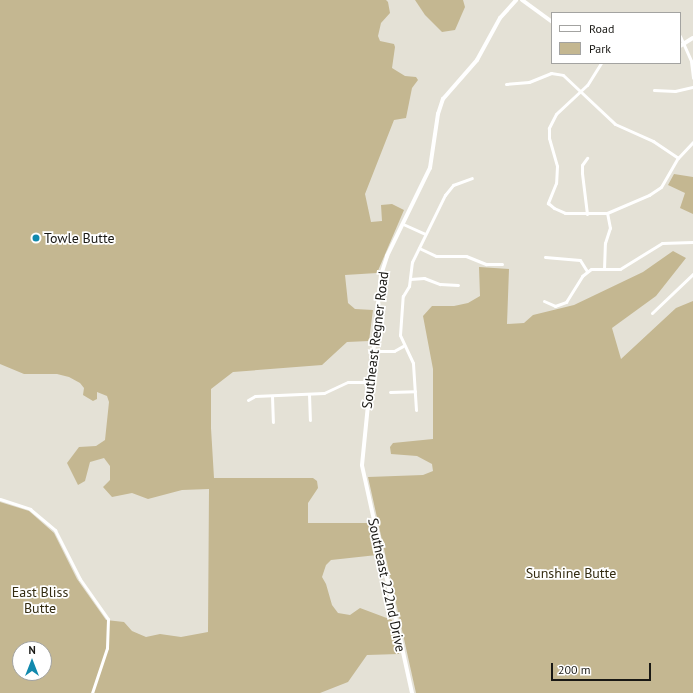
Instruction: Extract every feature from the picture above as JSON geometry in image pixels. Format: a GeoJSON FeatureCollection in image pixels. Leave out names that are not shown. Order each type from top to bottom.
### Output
{"type":"FeatureCollection","features":[{"type":"Feature","properties":{"kind":"main road","name":"Southeast Regner Road"},"geometry":{"type":"LineString","coordinates":[[363,476],[362,444],[383,269],[430,168],[438,114],[444,96],[477,60],[500,18],[516,0]]}},
{"type":"Feature","properties":{"kind":"main road"},"geometry":{"type":"LineString","coordinates":[[522,0],[551,21]]}},
{"type":"Feature","properties":{"kind":"main road"},"geometry":{"type":"LineString","coordinates":[[682,45],[693,38]]}},
{"type":"Feature","properties":{"kind":"main road","name":"Southeast 222nd Drive"},"geometry":{"type":"LineString","coordinates":[[363,476],[412,693]]}},
{"type":"Feature","properties":{"kind":"street"},"geometry":{"type":"LineString","coordinates":[[682,45],[691,62],[693,78]]}},
{"type":"Feature","properties":{"kind":"street"},"geometry":{"type":"LineString","coordinates":[[600,64],[582,92],[556,114],[550,128],[549,138],[557,166],[556,183],[548,203],[565,213],[587,214],[607,212],[658,190],[666,181],[678,158],[693,142]]}},
{"type":"Feature","properties":{"kind":"street"},"geometry":{"type":"LineString","coordinates":[[506,84],[529,82],[554,73],[565,76],[616,124],[653,141],[678,158]]}},
{"type":"Feature","properties":{"kind":"street"},"geometry":{"type":"LineString","coordinates":[[654,90],[675,90],[693,87]]}},
{"type":"Feature","properties":{"kind":"street"},"geometry":{"type":"LineString","coordinates":[[587,158],[582,165],[582,173],[587,214]]}},
{"type":"Feature","properties":{"kind":"street"},"geometry":{"type":"LineString","coordinates":[[416,410],[413,364],[403,346],[399,325],[401,302],[410,279],[412,262],[452,184],[472,178]]}},
{"type":"Feature","properties":{"kind":"street"},"geometry":{"type":"LineString","coordinates":[[604,269],[605,243],[610,228],[607,212]]}},
{"type":"Feature","properties":{"kind":"street"},"geometry":{"type":"LineString","coordinates":[[403,224],[426,234]]}},
{"type":"Feature","properties":{"kind":"street"},"geometry":{"type":"LineString","coordinates":[[544,301],[555,306],[566,302],[582,276],[587,272],[620,268],[662,243],[693,242]]}},
{"type":"Feature","properties":{"kind":"street"},"geometry":{"type":"LineString","coordinates":[[419,248],[436,256],[466,256],[486,264],[502,264]]}},
{"type":"Feature","properties":{"kind":"street"},"geometry":{"type":"LineString","coordinates":[[545,257],[580,260],[587,272]]}},
{"type":"Feature","properties":{"kind":"street"},"geometry":{"type":"LineString","coordinates":[[652,313],[693,274]]}},
{"type":"Feature","properties":{"kind":"street"},"geometry":{"type":"LineString","coordinates":[[410,279],[424,278],[440,284],[458,285]]}},
{"type":"Feature","properties":{"kind":"street"},"geometry":{"type":"LineString","coordinates":[[373,351],[394,351],[403,346]]}},
{"type":"Feature","properties":{"kind":"street"},"geometry":{"type":"LineString","coordinates":[[248,400],[255,396],[324,393],[348,382],[369,382]]}},
{"type":"Feature","properties":{"kind":"street"},"geometry":{"type":"LineString","coordinates":[[390,392],[415,391]]}},
{"type":"Feature","properties":{"kind":"street"},"geometry":{"type":"LineString","coordinates":[[309,394],[310,420]]}},
{"type":"Feature","properties":{"kind":"street"},"geometry":{"type":"LineString","coordinates":[[272,396],[273,422]]}},
{"type":"Feature","properties":{"kind":"street"},"geometry":{"type":"LineString","coordinates":[[0,499],[28,508],[55,530],[80,579],[108,619],[107,648],[92,693]]}},
{"type":"Feature","properties":{"kind":"green space","name":"East Bliss Butte"},"geometry":{"type":"Polygon","coordinates":[[[0,0],[386,0],[388,2],[390,13],[381,23],[378,36],[380,41],[394,44],[395,47],[392,68],[405,76],[416,77],[418,80],[412,88],[406,118],[394,120],[365,194],[371,222],[382,221],[381,205],[392,204],[404,210],[377,273],[345,275],[348,303],[355,309],[373,310],[369,341],[347,342],[322,365],[233,372],[211,389],[211,428],[214,478],[313,478],[317,481],[318,488],[308,503],[308,523],[369,523],[377,555],[331,560],[326,565],[322,577],[326,584],[332,605],[338,613],[350,615],[360,608],[392,620],[399,654],[367,655],[348,682],[320,693],[0,693],[0,502],[29,511],[54,533],[77,579],[106,620],[124,622],[132,631],[146,637],[160,634],[181,637],[208,632],[209,489],[182,490],[148,499],[132,493],[112,497],[103,487],[110,480],[110,466],[104,458],[90,462],[85,481],[78,485],[67,463],[79,447],[96,446],[105,440],[109,402],[107,396],[97,392],[97,399],[93,401],[83,395],[84,388],[80,383],[69,377],[57,374],[24,374],[0,364],[0,0]]]}},
{"type":"Feature","properties":{"kind":"green space"},"geometry":{"type":"Polygon","coordinates":[[[415,0],[463,0],[465,7],[455,30],[442,32],[425,15],[415,0]]]}},
{"type":"Feature","properties":{"kind":"green space"},"geometry":{"type":"Polygon","coordinates":[[[674,174],[693,177],[693,214],[680,208],[685,193],[668,185],[674,174]]]}},
{"type":"Feature","properties":{"kind":"green space","name":"Sunshine Butte"},"geometry":{"type":"Polygon","coordinates":[[[673,251],[686,258],[656,296],[612,328],[621,359],[676,308],[693,301],[693,693],[416,693],[368,477],[423,475],[433,471],[432,464],[417,456],[391,454],[390,447],[393,443],[433,439],[433,369],[423,316],[432,306],[454,306],[468,303],[480,296],[479,267],[509,269],[507,324],[524,323],[533,315],[574,305],[643,272],[673,251]]]}},
{"type":"Feature","properties":{"kind":"place","name":"Towle Butte"},"geometry":{"type":"Point","coordinates":[36,238]}}]}
